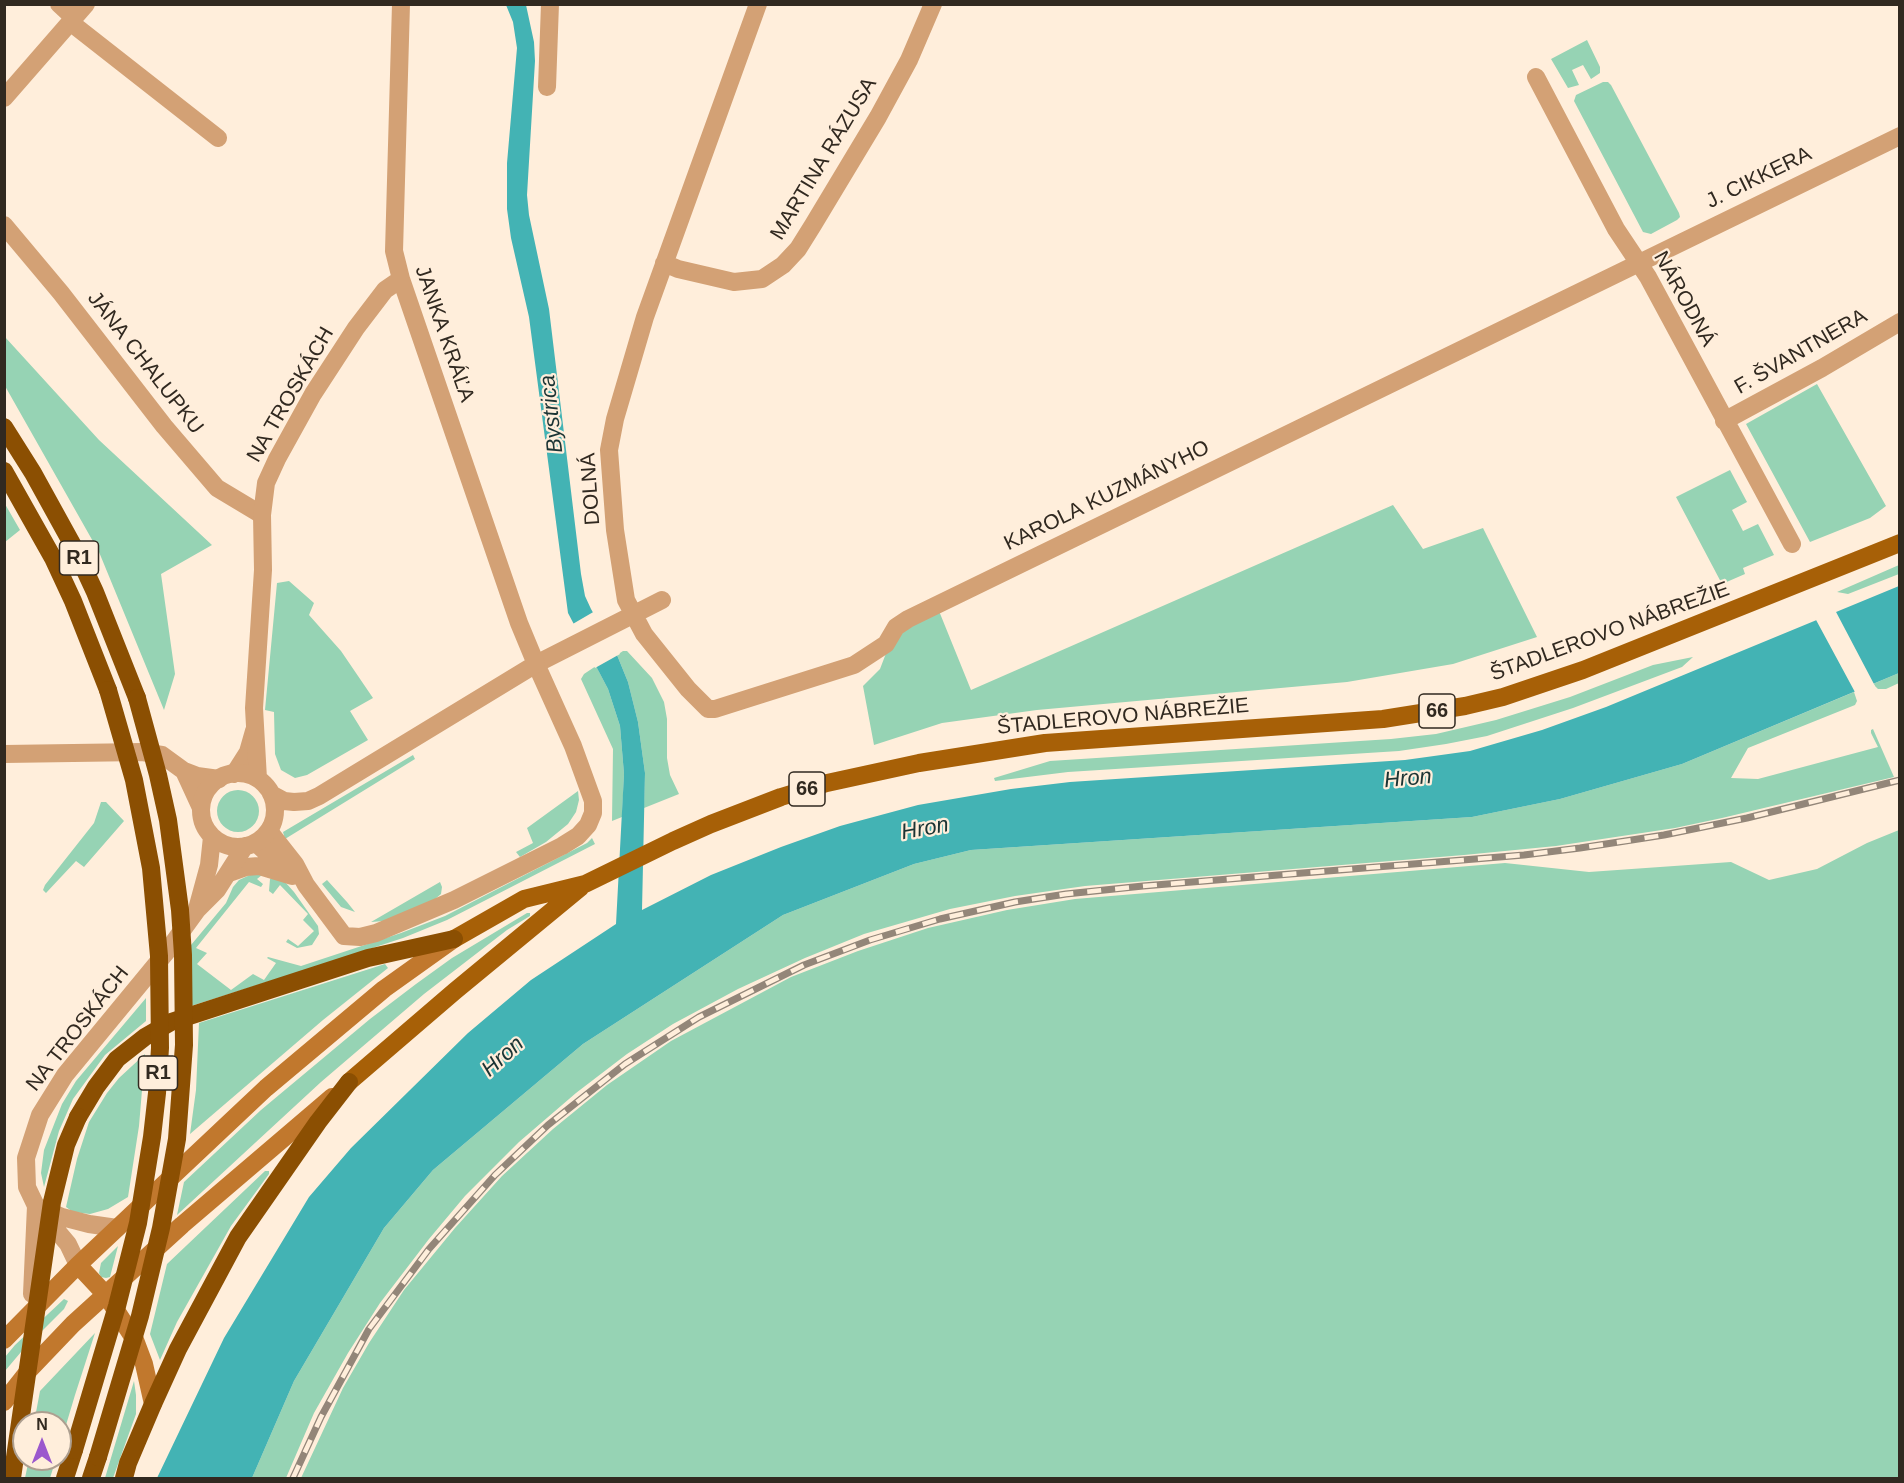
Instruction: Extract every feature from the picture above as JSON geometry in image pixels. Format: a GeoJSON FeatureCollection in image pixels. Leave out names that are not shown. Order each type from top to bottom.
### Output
{"type":"FeatureCollection","features":[{"type":"Feature","properties":{"kind":"highway","name":"R1"},"geometry":{"type":"LineString","coordinates":[[4,427],[45,492],[76,551],[95,592],[137,698],[168,820],[180,910],[184,1057],[177,1139],[161,1228],[140,1316],[91,1479]]}},
{"type":"Feature","properties":{"kind":"highway","name":"R1"},"geometry":{"type":"LineString","coordinates":[[4,471],[34,521],[73,601],[108,690],[134,780],[151,868],[159,956],[159,1059],[152,1137],[138,1223],[117,1306],[65,1479]]}},
{"type":"Feature","properties":{"kind":"highway"},"geometry":{"type":"LineString","coordinates":[[12,1479],[52,1202],[66,1145],[78,1117],[96,1087],[117,1059],[145,1037],[171,1022],[368,958],[454,939]]}},
{"type":"Feature","properties":{"kind":"highway"},"geometry":{"type":"LineString","coordinates":[[124,1479],[128,1463],[178,1349],[238,1237],[318,1122],[349,1082]]}},
{"type":"Feature","properties":{"kind":"main road","name":"ŠTADLEROVO NÁBREŽIE"},"geometry":{"type":"LineString","coordinates":[[454,939],[524,899],[585,884],[711,824],[781,797],[827,783],[928,761],[1045,743],[1383,719],[1465,706],[1503,697],[1573,674],[1899,543]]}},
{"type":"Feature","properties":{"kind":"main road","name":"66"},"geometry":{"type":"LineString","coordinates":[[349,1082],[585,884]]}},
{"type":"Feature","properties":{"kind":"main road"},"geometry":{"type":"LineString","coordinates":[[4,1340],[78,1265],[274,1081],[384,989],[454,939]]}},
{"type":"Feature","properties":{"kind":"main road"},"geometry":{"type":"LineString","coordinates":[[4,1402],[30,1369],[73,1324],[182,1225],[349,1082]]}},
{"type":"Feature","properties":{"kind":"main road"},"geometry":{"type":"LineString","coordinates":[[78,1265],[106,1295],[135,1340],[144,1364],[153,1404]]}},
{"type":"Feature","properties":{"kind":"street"},"geometry":{"type":"LineString","coordinates":[[59,4],[77,15],[218,138]]}},
{"type":"Feature","properties":{"kind":"street","name":"JANKA KRÁĽA"},"geometry":{"type":"LineString","coordinates":[[299,880],[344,936],[360,937],[376,933],[454,900],[578,836],[588,825],[593,813],[593,801],[573,746],[519,623],[400,279],[394,251],[393,228],[401,4]]}},
{"type":"Feature","properties":{"kind":"street"},"geometry":{"type":"LineString","coordinates":[[547,87],[550,4]]}},
{"type":"Feature","properties":{"kind":"street"},"geometry":{"type":"LineString","coordinates":[[664,263],[758,4]]}},
{"type":"Feature","properties":{"kind":"street","name":"MARTINA RÁZUSA"},"geometry":{"type":"LineString","coordinates":[[664,263],[678,269],[734,282],[762,279],[783,265],[798,249],[876,120],[909,60],[933,4]]}},
{"type":"Feature","properties":{"kind":"street"},"geometry":{"type":"LineString","coordinates":[[4,98],[77,15]]}},
{"type":"Feature","properties":{"kind":"street","name":"NÁRODNÁ"},"geometry":{"type":"LineString","coordinates":[[1536,77],[1616,230],[1638,262],[1792,544]]}},
{"type":"Feature","properties":{"kind":"street","name":"J. CIKKERA"},"geometry":{"type":"LineString","coordinates":[[1638,262],[1899,136]]}},
{"type":"Feature","properties":{"kind":"street","name":"JÁNA CHALUPKU"},"geometry":{"type":"LineString","coordinates":[[4,225],[61,293],[164,426],[217,488],[262,515]]}},
{"type":"Feature","properties":{"kind":"street","name":"KAROLA KUZMÁNYHO"},"geometry":{"type":"LineString","coordinates":[[633,615],[644,634],[702,705],[708,709],[715,709],[854,665],[886,644],[896,627],[908,619],[1638,262]]}},
{"type":"Feature","properties":{"kind":"street","name":"DOLNÁ"},"geometry":{"type":"LineString","coordinates":[[633,615],[626,600],[615,530],[609,450],[615,419],[637,342],[664,263]]}},
{"type":"Feature","properties":{"kind":"street","name":"NA TROSKÁCH"},"geometry":{"type":"LineString","coordinates":[[258,779],[254,708],[263,570],[262,515],[266,483],[313,394],[356,328],[385,290],[400,279]]}},
{"type":"Feature","properties":{"kind":"street","name":"F. ŠVANTNERA"},"geometry":{"type":"LineString","coordinates":[[1724,421],[1822,368],[1899,322]]}},
{"type":"Feature","properties":{"kind":"street"},"geometry":{"type":"LineString","coordinates":[[4,754],[142,752],[162,755],[184,771],[197,776],[245,774],[258,779],[271,794],[284,801],[308,801],[536,664],[662,600]]}},
{"type":"Feature","properties":{"kind":"street","name":"NA TROSKÁCH"},"geometry":{"type":"LineString","coordinates":[[226,776],[248,752],[254,731]]}},
{"type":"Feature","properties":{"kind":"street"},"geometry":{"type":"LineString","coordinates":[[184,771],[201,808],[206,828],[212,837],[233,847],[256,840],[274,813],[271,794]]}},
{"type":"Feature","properties":{"kind":"street"},"geometry":{"type":"LineString","coordinates":[[201,808],[204,796],[210,787],[226,776]]}},
{"type":"Feature","properties":{"kind":"street","name":"NA TROSKÁCH"},"geometry":{"type":"LineString","coordinates":[[197,910],[209,865],[212,837]]}},
{"type":"Feature","properties":{"kind":"street"},"geometry":{"type":"LineString","coordinates":[[256,840],[278,865],[299,880]]}},
{"type":"Feature","properties":{"kind":"street","name":"NA TROSKÁCH"},"geometry":{"type":"LineString","coordinates":[[36,1206],[27,1187],[26,1158],[40,1115],[46,1105],[65,1075],[168,950],[197,910],[218,891],[229,873],[256,840]]}},
{"type":"Feature","properties":{"kind":"street"},"geometry":{"type":"LineString","coordinates":[[229,873],[246,867],[259,866],[299,880]]}},
{"type":"Feature","properties":{"kind":"street"},"geometry":{"type":"LineString","coordinates":[[36,1206],[63,1217],[117,1228]]}},
{"type":"Feature","properties":{"kind":"street"},"geometry":{"type":"LineString","coordinates":[[36,1206],[68,1244],[78,1265]]}},
{"type":"Feature","properties":{"kind":"street"},"geometry":{"type":"LineString","coordinates":[[31,1313],[36,1206]]}},
{"type":"Feature","properties":{"kind":"green space"},"geometry":{"type":"Polygon","coordinates":[[[1587,40],[1600,67],[1600,73],[1591,79],[1583,65],[1572,70],[1579,85],[1568,88],[1551,59],[1587,40]]]}},
{"type":"Feature","properties":{"kind":"green space"},"geometry":{"type":"Polygon","coordinates":[[[1603,82],[1611,85],[1679,213],[1680,217],[1677,220],[1651,234],[1643,232],[1574,101],[1576,95],[1603,82]]]}},
{"type":"Feature","properties":{"kind":"green space"},"geometry":{"type":"Polygon","coordinates":[[[5,337],[99,440],[212,545],[161,574],[175,674],[164,710],[99,552],[5,386],[5,337]]]}},
{"type":"Feature","properties":{"kind":"green space"},"geometry":{"type":"Polygon","coordinates":[[[1817,384],[1886,506],[1870,518],[1810,542],[1746,424],[1817,384]]]}},
{"type":"Feature","properties":{"kind":"green space"},"geometry":{"type":"Polygon","coordinates":[[[1730,470],[1747,502],[1732,510],[1743,531],[1758,524],[1774,555],[1743,568],[1745,574],[1722,584],[1676,497],[1730,470]]]}},
{"type":"Feature","properties":{"kind":"green space"},"geometry":{"type":"Polygon","coordinates":[[[5,504],[20,530],[4,542],[5,504]]]}},
{"type":"Feature","properties":{"kind":"green space"},"geometry":{"type":"Polygon","coordinates":[[[1393,505],[1423,549],[1483,528],[1537,637],[1453,664],[1347,682],[1037,710],[942,723],[874,745],[863,686],[880,669],[893,635],[939,611],[971,690],[1393,505]]]}},
{"type":"Feature","properties":{"kind":"green space"},"geometry":{"type":"Polygon","coordinates":[[[1899,565],[1899,574],[1848,594],[1837,592],[1899,565]]]}},
{"type":"Feature","properties":{"kind":"green space"},"geometry":{"type":"Polygon","coordinates":[[[289,581],[314,603],[309,615],[341,651],[373,698],[350,711],[368,740],[307,775],[295,778],[281,770],[275,754],[274,712],[265,710],[277,583],[289,581]]]}},
{"type":"Feature","properties":{"kind":"green space"},"geometry":{"type":"Polygon","coordinates":[[[627,651],[652,678],[664,702],[667,719],[667,758],[670,775],[679,794],[644,808],[645,773],[638,722],[628,682],[617,655],[627,651]]]}},
{"type":"Feature","properties":{"kind":"green space"},"geometry":{"type":"Polygon","coordinates":[[[1693,657],[1682,667],[1573,708],[1487,736],[1446,744],[1399,751],[1068,772],[995,781],[994,778],[1050,761],[1391,739],[1436,734],[1496,720],[1570,697],[1653,665],[1693,657]]]}},
{"type":"Feature","properties":{"kind":"green space"},"geometry":{"type":"Polygon","coordinates":[[[596,666],[608,689],[620,726],[624,774],[622,817],[612,821],[613,749],[581,679],[584,674],[596,666]]]}},
{"type":"Feature","properties":{"kind":"green space"},"geometry":{"type":"Polygon","coordinates":[[[1899,673],[1899,683],[1886,689],[1878,689],[1873,684],[1899,673]]]}},
{"type":"Feature","properties":{"kind":"green space"},"geometry":{"type":"Polygon","coordinates":[[[1854,692],[1857,701],[1855,705],[1748,748],[1731,778],[1758,779],[1878,747],[1871,733],[1873,729],[1894,777],[1675,828],[1556,846],[1085,886],[1015,896],[950,909],[864,934],[738,989],[673,1024],[627,1054],[576,1093],[519,1142],[465,1196],[380,1303],[348,1353],[314,1413],[286,1478],[252,1478],[294,1381],[384,1228],[433,1170],[583,1044],[783,915],[914,864],[971,850],[1472,817],[1560,799],[1682,764],[1854,692]]]}},
{"type":"Feature","properties":{"kind":"green space"},"geometry":{"type":"Polygon","coordinates":[[[413,755],[415,759],[285,839],[283,832],[413,755]]]}},
{"type":"Feature","properties":{"kind":"green space"},"geometry":{"type":"Polygon","coordinates":[[[238,790],[246,791],[253,796],[258,803],[258,819],[253,826],[246,831],[238,832],[230,831],[223,826],[218,819],[217,811],[218,803],[223,796],[230,791],[238,790]]]}},
{"type":"Feature","properties":{"kind":"green space"},"geometry":{"type":"Polygon","coordinates":[[[578,791],[579,800],[576,812],[568,824],[546,842],[520,857],[516,852],[533,843],[527,828],[578,791]]]}},
{"type":"Feature","properties":{"kind":"green space"},"geometry":{"type":"Polygon","coordinates":[[[101,802],[106,802],[124,821],[84,867],[76,861],[46,893],[43,890],[45,885],[94,823],[101,802]]]}},
{"type":"Feature","properties":{"kind":"green space"},"geometry":{"type":"Polygon","coordinates":[[[1899,830],[1899,1478],[301,1478],[343,1388],[404,1290],[502,1176],[553,1129],[607,1085],[671,1041],[791,977],[858,951],[928,928],[1007,910],[1075,899],[1505,863],[1589,872],[1731,862],[1769,880],[1817,869],[1867,843],[1899,830]]]}},
{"type":"Feature","properties":{"kind":"green space"},"geometry":{"type":"Polygon","coordinates":[[[592,838],[595,844],[447,920],[403,938],[191,1006],[191,945],[226,903],[233,887],[239,880],[250,875],[262,875],[257,879],[263,884],[261,887],[249,882],[196,948],[207,953],[197,964],[231,990],[253,974],[264,980],[276,963],[268,957],[301,966],[401,933],[445,916],[587,843],[592,838]]]}},
{"type":"Feature","properties":{"kind":"green space"},"geometry":{"type":"Polygon","coordinates":[[[272,877],[286,883],[318,926],[319,934],[312,945],[297,948],[286,942],[288,939],[298,946],[314,931],[303,920],[308,914],[280,885],[273,894],[269,891],[272,877]]]}},
{"type":"Feature","properties":{"kind":"green space"},"geometry":{"type":"Polygon","coordinates":[[[327,880],[355,912],[341,907],[322,884],[327,880]]]}},
{"type":"Feature","properties":{"kind":"green space"},"geometry":{"type":"Polygon","coordinates":[[[440,882],[441,894],[434,900],[384,921],[371,922],[440,882]]]}},
{"type":"Feature","properties":{"kind":"green space"},"geometry":{"type":"Polygon","coordinates":[[[530,913],[530,916],[507,930],[424,994],[321,1082],[177,1215],[184,1182],[261,1110],[370,1019],[416,984],[452,958],[530,913]]]}},
{"type":"Feature","properties":{"kind":"green space"},"geometry":{"type":"Polygon","coordinates":[[[385,964],[388,968],[323,1020],[190,1134],[196,1090],[199,1023],[385,964]]]}},
{"type":"Feature","properties":{"kind":"green space"},"geometry":{"type":"Polygon","coordinates":[[[146,998],[146,1021],[105,1055],[73,1099],[59,1131],[44,1187],[41,1173],[44,1150],[62,1104],[76,1081],[146,998]]]}},
{"type":"Feature","properties":{"kind":"green space"},"geometry":{"type":"Polygon","coordinates":[[[145,1054],[139,1126],[128,1197],[108,1209],[90,1214],[73,1212],[66,1207],[77,1159],[89,1122],[119,1078],[145,1054]]]}},
{"type":"Feature","properties":{"kind":"green space"},"geometry":{"type":"Polygon","coordinates":[[[265,1171],[269,1171],[269,1174],[231,1226],[177,1322],[160,1360],[150,1334],[167,1264],[265,1171]]]}},
{"type":"Feature","properties":{"kind":"green space"},"geometry":{"type":"Polygon","coordinates":[[[118,1246],[110,1277],[101,1277],[99,1273],[101,1263],[118,1246]]]}},
{"type":"Feature","properties":{"kind":"green space"},"geometry":{"type":"Polygon","coordinates":[[[64,1299],[68,1301],[64,1309],[5,1371],[5,1357],[64,1299]]]}},
{"type":"Feature","properties":{"kind":"green space"},"geometry":{"type":"Polygon","coordinates":[[[95,1333],[70,1411],[36,1411],[40,1391],[95,1333]]]}},
{"type":"Feature","properties":{"kind":"green space"},"geometry":{"type":"Polygon","coordinates":[[[134,1381],[136,1414],[113,1478],[105,1478],[134,1381]]]}},
{"type":"Feature","properties":{"kind":"green space"},"geometry":{"type":"Polygon","coordinates":[[[26,1471],[52,1471],[50,1478],[25,1478],[26,1471]]]}},
{"type":"Feature","properties":{"kind":"water"},"geometry":{"type":"Polygon","coordinates":[[[506,5],[526,5],[534,42],[535,61],[527,195],[529,215],[549,309],[585,596],[617,655],[628,682],[638,722],[645,773],[642,910],[711,875],[781,847],[840,826],[918,805],[1011,789],[1070,782],[1405,760],[1470,751],[1542,730],[1606,707],[1899,586],[1899,673],[1682,764],[1560,799],[1472,817],[971,850],[914,864],[783,915],[583,1044],[433,1170],[384,1228],[294,1381],[252,1478],[157,1478],[224,1338],[309,1197],[351,1148],[468,1033],[531,980],[616,924],[624,774],[620,726],[608,689],[568,613],[529,317],[511,238],[507,209],[507,163],[517,48],[513,22],[506,5]]]}},
{"type":"Feature","properties":{"kind":"pier"},"geometry":{"type":"Polygon","coordinates":[[[1835,610],[1875,686],[1856,694],[1815,618],[1835,610]]]}},
{"type":"Feature","properties":{"kind":"pier"},"geometry":{"type":"Polygon","coordinates":[[[595,611],[620,654],[595,668],[571,625],[595,611]]]}},
{"type":"Feature","properties":{"kind":"railway"},"geometry":{"type":"LineString","coordinates":[[293,1478],[321,1417],[369,1329],[429,1249],[495,1175],[548,1125],[625,1064],[699,1017],[804,965],[870,940],[940,919],[1015,902],[1143,886],[1524,855],[1580,848],[1664,835],[1747,818],[1900,780]]}},
{"type":"Feature","properties":{"kind":"water label","name":"Bystrica"},"geometry":{"type":"Point","coordinates":[552,414]}},
{"type":"Feature","properties":{"kind":"water label","name":"Hron"},"geometry":{"type":"Point","coordinates":[1408,779]}},
{"type":"Feature","properties":{"kind":"water label","name":"Hron"},"geometry":{"type":"Point","coordinates":[925,829]}},
{"type":"Feature","properties":{"kind":"water label","name":"Hron"},"geometry":{"type":"Point","coordinates":[503,1057]}}]}
